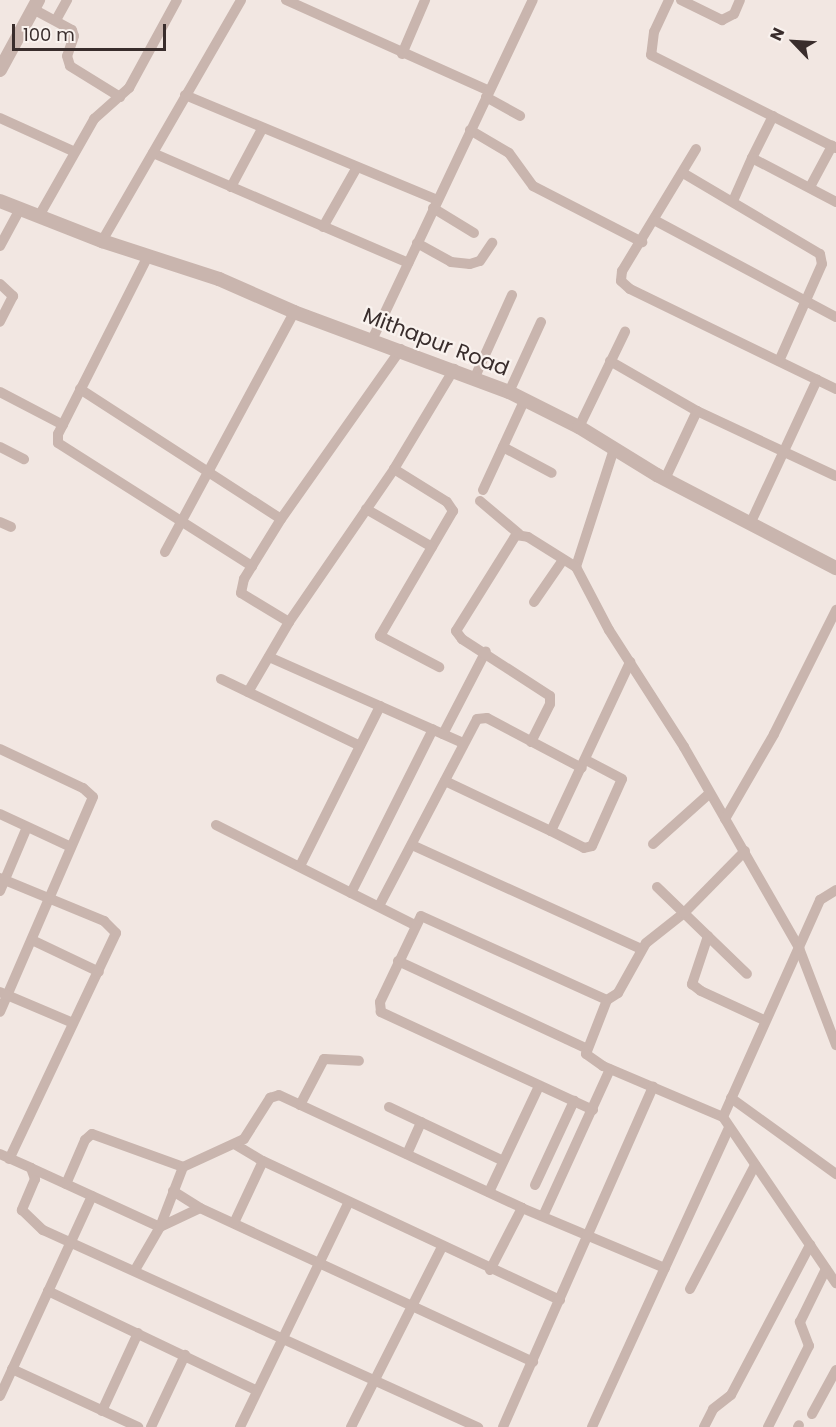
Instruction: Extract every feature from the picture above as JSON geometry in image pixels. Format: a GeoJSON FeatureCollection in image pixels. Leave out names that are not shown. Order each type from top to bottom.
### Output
{"type":"FeatureCollection","features":[{"type":"Feature","properties":{"kind":"street"},"geometry":{"type":"LineString","coordinates":[[56,20],[67,0]]}},
{"type":"Feature","properties":{"kind":"street"},"geometry":{"type":"LineString","coordinates":[[39,216],[94,119],[129,88],[177,0]]}},
{"type":"Feature","properties":{"kind":"street"},"geometry":{"type":"LineString","coordinates":[[102,241],[241,0]]}},
{"type":"Feature","properties":{"kind":"street"},"geometry":{"type":"LineString","coordinates":[[286,0],[487,94],[520,116]]}},
{"type":"Feature","properties":{"kind":"street"},"geometry":{"type":"LineString","coordinates":[[402,54],[425,0]]}},
{"type":"Feature","properties":{"kind":"street"},"geometry":{"type":"LineString","coordinates":[[372,340],[532,0]]}},
{"type":"Feature","properties":{"kind":"street"},"geometry":{"type":"LineString","coordinates":[[669,0],[654,32],[651,55],[834,147],[810,187]]}},
{"type":"Feature","properties":{"kind":"street"},"geometry":{"type":"LineString","coordinates":[[681,0],[722,20],[734,14],[740,0]]}},
{"type":"Feature","properties":{"kind":"street"},"geometry":{"type":"LineString","coordinates":[[0,70],[36,2],[74,36],[67,56],[70,66],[120,97]]}},
{"type":"Feature","properties":{"kind":"street"},"geometry":{"type":"LineString","coordinates":[[185,95],[435,204],[474,233]]}},
{"type":"Feature","properties":{"kind":"street"},"geometry":{"type":"LineString","coordinates":[[733,201],[773,116]]}},
{"type":"Feature","properties":{"kind":"street"},"geometry":{"type":"LineString","coordinates":[[0,118],[75,152]]}},
{"type":"Feature","properties":{"kind":"street"},"geometry":{"type":"LineString","coordinates":[[231,187],[262,129]]}},
{"type":"Feature","properties":{"kind":"street"},"geometry":{"type":"LineString","coordinates":[[470,130],[509,153],[533,186],[642,242]]}},
{"type":"Feature","properties":{"kind":"street"},"geometry":{"type":"LineString","coordinates":[[696,148],[656,221],[622,272],[624,285],[836,389]]}},
{"type":"Feature","properties":{"kind":"street"},"geometry":{"type":"LineString","coordinates":[[153,153],[408,263]]}},
{"type":"Feature","properties":{"kind":"street"},"geometry":{"type":"LineString","coordinates":[[752,158],[836,202]]}},
{"type":"Feature","properties":{"kind":"street"},"geometry":{"type":"LineString","coordinates":[[323,227],[356,169]]}},
{"type":"Feature","properties":{"kind":"street"},"geometry":{"type":"LineString","coordinates":[[683,173],[820,254],[822,264],[779,361]]}},
{"type":"Feature","properties":{"kind":"street","name":"Mithapur Road"},"geometry":{"type":"LineString","coordinates":[[0,201],[102,241],[219,279],[294,312],[475,377],[525,399],[579,427],[665,479],[836,568]]}},
{"type":"Feature","properties":{"kind":"street"},"geometry":{"type":"LineString","coordinates":[[0,246],[20,209]]}},
{"type":"Feature","properties":{"kind":"street"},"geometry":{"type":"LineString","coordinates":[[656,221],[804,303],[836,317]]}},
{"type":"Feature","properties":{"kind":"street"},"geometry":{"type":"LineString","coordinates":[[417,243],[451,262],[470,264],[480,261],[492,243]]}},
{"type":"Feature","properties":{"kind":"street"},"geometry":{"type":"LineString","coordinates":[[148,256],[57,439],[62,447],[252,566]]}},
{"type":"Feature","properties":{"kind":"street"},"geometry":{"type":"LineString","coordinates":[[0,284],[13,296],[0,322]]}},
{"type":"Feature","properties":{"kind":"street"},"geometry":{"type":"LineString","coordinates":[[475,377],[512,296]]}},
{"type":"Feature","properties":{"kind":"street"},"geometry":{"type":"LineString","coordinates":[[165,552],[294,312]]}},
{"type":"Feature","properties":{"kind":"street"},"geometry":{"type":"LineString","coordinates":[[509,392],[541,322]]}},
{"type":"Feature","properties":{"kind":"street"},"geometry":{"type":"LineString","coordinates":[[579,427],[625,332]]}},
{"type":"Feature","properties":{"kind":"street"},"geometry":{"type":"LineString","coordinates":[[289,622],[241,593],[252,566],[281,519],[401,349]]}},
{"type":"Feature","properties":{"kind":"street"},"geometry":{"type":"LineString","coordinates":[[610,360],[697,411],[782,453],[836,476]]}},
{"type":"Feature","properties":{"kind":"street"},"geometry":{"type":"LineString","coordinates":[[248,692],[289,622],[394,469],[454,369]]}},
{"type":"Feature","properties":{"kind":"street"},"geometry":{"type":"LineString","coordinates":[[751,522],[817,380]]}},
{"type":"Feature","properties":{"kind":"street"},"geometry":{"type":"LineString","coordinates":[[80,389],[209,470],[281,519]]}},
{"type":"Feature","properties":{"kind":"street"},"geometry":{"type":"LineString","coordinates":[[0,392],[63,425]]}},
{"type":"Feature","properties":{"kind":"street"},"geometry":{"type":"LineString","coordinates":[[483,490],[525,399]]}},
{"type":"Feature","properties":{"kind":"street"},"geometry":{"type":"LineString","coordinates":[[665,479],[697,411]]}},
{"type":"Feature","properties":{"kind":"street"},"geometry":{"type":"LineString","coordinates":[[0,447],[24,459]]}},
{"type":"Feature","properties":{"kind":"street"},"geometry":{"type":"LineString","coordinates":[[503,447],[552,473]]}},
{"type":"Feature","properties":{"kind":"street"},"geometry":{"type":"LineString","coordinates":[[576,567],[614,449]]}},
{"type":"Feature","properties":{"kind":"street"},"geometry":{"type":"LineString","coordinates":[[394,469],[451,505],[451,518],[385,622],[380,636],[439,667]]}},
{"type":"Feature","properties":{"kind":"street"},"geometry":{"type":"LineString","coordinates":[[480,501],[519,534],[576,567],[630,662],[745,851],[799,948],[836,1045]]}},
{"type":"Feature","properties":{"kind":"street"},"geometry":{"type":"LineString","coordinates":[[366,509],[432,547]]}},
{"type":"Feature","properties":{"kind":"street"},"geometry":{"type":"LineString","coordinates":[[0,522],[11,527]]}},
{"type":"Feature","properties":{"kind":"street"},"geometry":{"type":"LineString","coordinates":[[519,534],[484,581],[456,631],[462,639],[486,651],[550,696],[550,704],[531,741]]}},
{"type":"Feature","properties":{"kind":"street"},"geometry":{"type":"LineString","coordinates":[[534,602],[563,560]]}},
{"type":"Feature","properties":{"kind":"street"},"geometry":{"type":"LineString","coordinates":[[725,819],[774,734],[836,610]]}},
{"type":"Feature","properties":{"kind":"street"},"geometry":{"type":"LineString","coordinates":[[351,893],[438,731],[486,651]]}},
{"type":"Feature","properties":{"kind":"street"},"geometry":{"type":"LineString","coordinates":[[269,657],[463,743]]}},
{"type":"Feature","properties":{"kind":"street"},"geometry":{"type":"LineString","coordinates":[[551,831],[630,662]]}},
{"type":"Feature","properties":{"kind":"street"},"geometry":{"type":"LineString","coordinates":[[221,679],[360,746]]}},
{"type":"Feature","properties":{"kind":"street"},"geometry":{"type":"LineString","coordinates":[[300,866],[380,706]]}},
{"type":"Feature","properties":{"kind":"street"},"geometry":{"type":"LineString","coordinates":[[379,906],[472,725],[482,717],[531,741],[622,779],[592,846],[584,848],[445,781]]}},
{"type":"Feature","properties":{"kind":"street"},"geometry":{"type":"LineString","coordinates":[[0,749],[91,794],[92,801],[32,940],[4,994],[0,1012]]}},
{"type":"Feature","properties":{"kind":"street"},"geometry":{"type":"LineString","coordinates":[[653,844],[710,794]]}},
{"type":"Feature","properties":{"kind":"street"},"geometry":{"type":"LineString","coordinates":[[0,814],[71,847]]}},
{"type":"Feature","properties":{"kind":"street"},"geometry":{"type":"LineString","coordinates":[[216,825],[415,925]]}},
{"type":"Feature","properties":{"kind":"street"},"geometry":{"type":"LineString","coordinates":[[0,891],[2,879],[27,827]]}},
{"type":"Feature","properties":{"kind":"street"},"geometry":{"type":"LineString","coordinates":[[412,845],[641,949]]}},
{"type":"Feature","properties":{"kind":"street"},"geometry":{"type":"LineString","coordinates":[[585,1048],[607,1000],[618,993],[641,949],[684,913],[745,851]]}},
{"type":"Feature","properties":{"kind":"street"},"geometry":{"type":"LineString","coordinates":[[2,879],[115,928],[115,939],[5,1157],[160,1227],[200,1208]]}},
{"type":"Feature","properties":{"kind":"street"},"geometry":{"type":"LineString","coordinates":[[657,887],[747,974]]}},
{"type":"Feature","properties":{"kind":"street"},"geometry":{"type":"LineString","coordinates":[[723,1117],[764,1020],[823,894],[836,890]]}},
{"type":"Feature","properties":{"kind":"street"},"geometry":{"type":"LineString","coordinates":[[593,1110],[381,1012],[380,1002],[421,916],[427,916],[607,1000]]}},
{"type":"Feature","properties":{"kind":"street"},"geometry":{"type":"LineString","coordinates":[[708,936],[692,984],[764,1020]]}},
{"type":"Feature","properties":{"kind":"street"},"geometry":{"type":"LineString","coordinates":[[32,940],[99,972]]}},
{"type":"Feature","properties":{"kind":"street"},"geometry":{"type":"LineString","coordinates":[[398,961],[585,1048],[589,1057],[610,1069],[723,1117],[836,1283]]}},
{"type":"Feature","properties":{"kind":"street"},"geometry":{"type":"LineString","coordinates":[[4,994],[73,1023]]}},
{"type":"Feature","properties":{"kind":"street"},"geometry":{"type":"LineString","coordinates":[[300,1105],[324,1059],[359,1061]]}},
{"type":"Feature","properties":{"kind":"street"},"geometry":{"type":"LineString","coordinates":[[544,1214],[610,1069]]}},
{"type":"Feature","properties":{"kind":"street"},"geometry":{"type":"LineString","coordinates":[[489,1192],[539,1086]]}},
{"type":"Feature","properties":{"kind":"street"},"geometry":{"type":"LineString","coordinates":[[516,1427],[504,1425],[653,1087]]}},
{"type":"Feature","properties":{"kind":"street"},"geometry":{"type":"LineString","coordinates":[[66,1184],[85,1140],[92,1134],[183,1167],[236,1145],[249,1134],[273,1096],[300,1105],[522,1208],[544,1214],[665,1268]]}},
{"type":"Feature","properties":{"kind":"street"},"geometry":{"type":"LineString","coordinates":[[731,1098],[836,1174]]}},
{"type":"Feature","properties":{"kind":"street"},"geometry":{"type":"LineString","coordinates":[[535,1185],[574,1101]]}},
{"type":"Feature","properties":{"kind":"street"},"geometry":{"type":"LineString","coordinates":[[389,1107],[503,1161]]}},
{"type":"Feature","properties":{"kind":"street"},"geometry":{"type":"LineString","coordinates":[[407,1154],[421,1122]]}},
{"type":"Feature","properties":{"kind":"street"},"geometry":{"type":"LineString","coordinates":[[592,1427],[729,1128]]}},
{"type":"Feature","properties":{"kind":"street"},"geometry":{"type":"LineString","coordinates":[[236,1145],[263,1161],[490,1270],[560,1300]]}},
{"type":"Feature","properties":{"kind":"street"},"geometry":{"type":"LineString","coordinates":[[234,1223],[263,1161]]}},
{"type":"Feature","properties":{"kind":"street"},"geometry":{"type":"LineString","coordinates":[[690,1289],[755,1165]]}},
{"type":"Feature","properties":{"kind":"street"},"geometry":{"type":"LineString","coordinates":[[135,1270],[160,1227],[183,1167]]}},
{"type":"Feature","properties":{"kind":"street"},"geometry":{"type":"LineString","coordinates":[[31,1168],[35,1179],[24,1203],[24,1215],[43,1230],[285,1337],[478,1427]]}},
{"type":"Feature","properties":{"kind":"street"},"geometry":{"type":"LineString","coordinates":[[173,1191],[200,1208],[320,1261],[533,1362]]}},
{"type":"Feature","properties":{"kind":"street"},"geometry":{"type":"LineString","coordinates":[[0,1396],[92,1196]]}},
{"type":"Feature","properties":{"kind":"street"},"geometry":{"type":"LineString","coordinates":[[240,1427],[349,1202]]}},
{"type":"Feature","properties":{"kind":"street"},"geometry":{"type":"LineString","coordinates":[[490,1270],[522,1208]]}},
{"type":"Feature","properties":{"kind":"street"},"geometry":{"type":"LineString","coordinates":[[704,1427],[713,1409],[731,1395],[810,1245]]}},
{"type":"Feature","properties":{"kind":"street"},"geometry":{"type":"LineString","coordinates":[[351,1427],[442,1247]]}},
{"type":"Feature","properties":{"kind":"street"},"geometry":{"type":"LineString","coordinates":[[768,1427],[808,1346],[807,1334],[799,1326],[826,1269]]}},
{"type":"Feature","properties":{"kind":"street"},"geometry":{"type":"LineString","coordinates":[[48,1291],[256,1390]]}},
{"type":"Feature","properties":{"kind":"street"},"geometry":{"type":"LineString","coordinates":[[102,1410],[138,1333]]}},
{"type":"Feature","properties":{"kind":"street"},"geometry":{"type":"LineString","coordinates":[[152,1427],[185,1355]]}},
{"type":"Feature","properties":{"kind":"street"},"geometry":{"type":"LineString","coordinates":[[12,1369],[138,1427]]}},
{"type":"Feature","properties":{"kind":"street"},"geometry":{"type":"LineString","coordinates":[[812,1414],[836,1370]]}}]}
